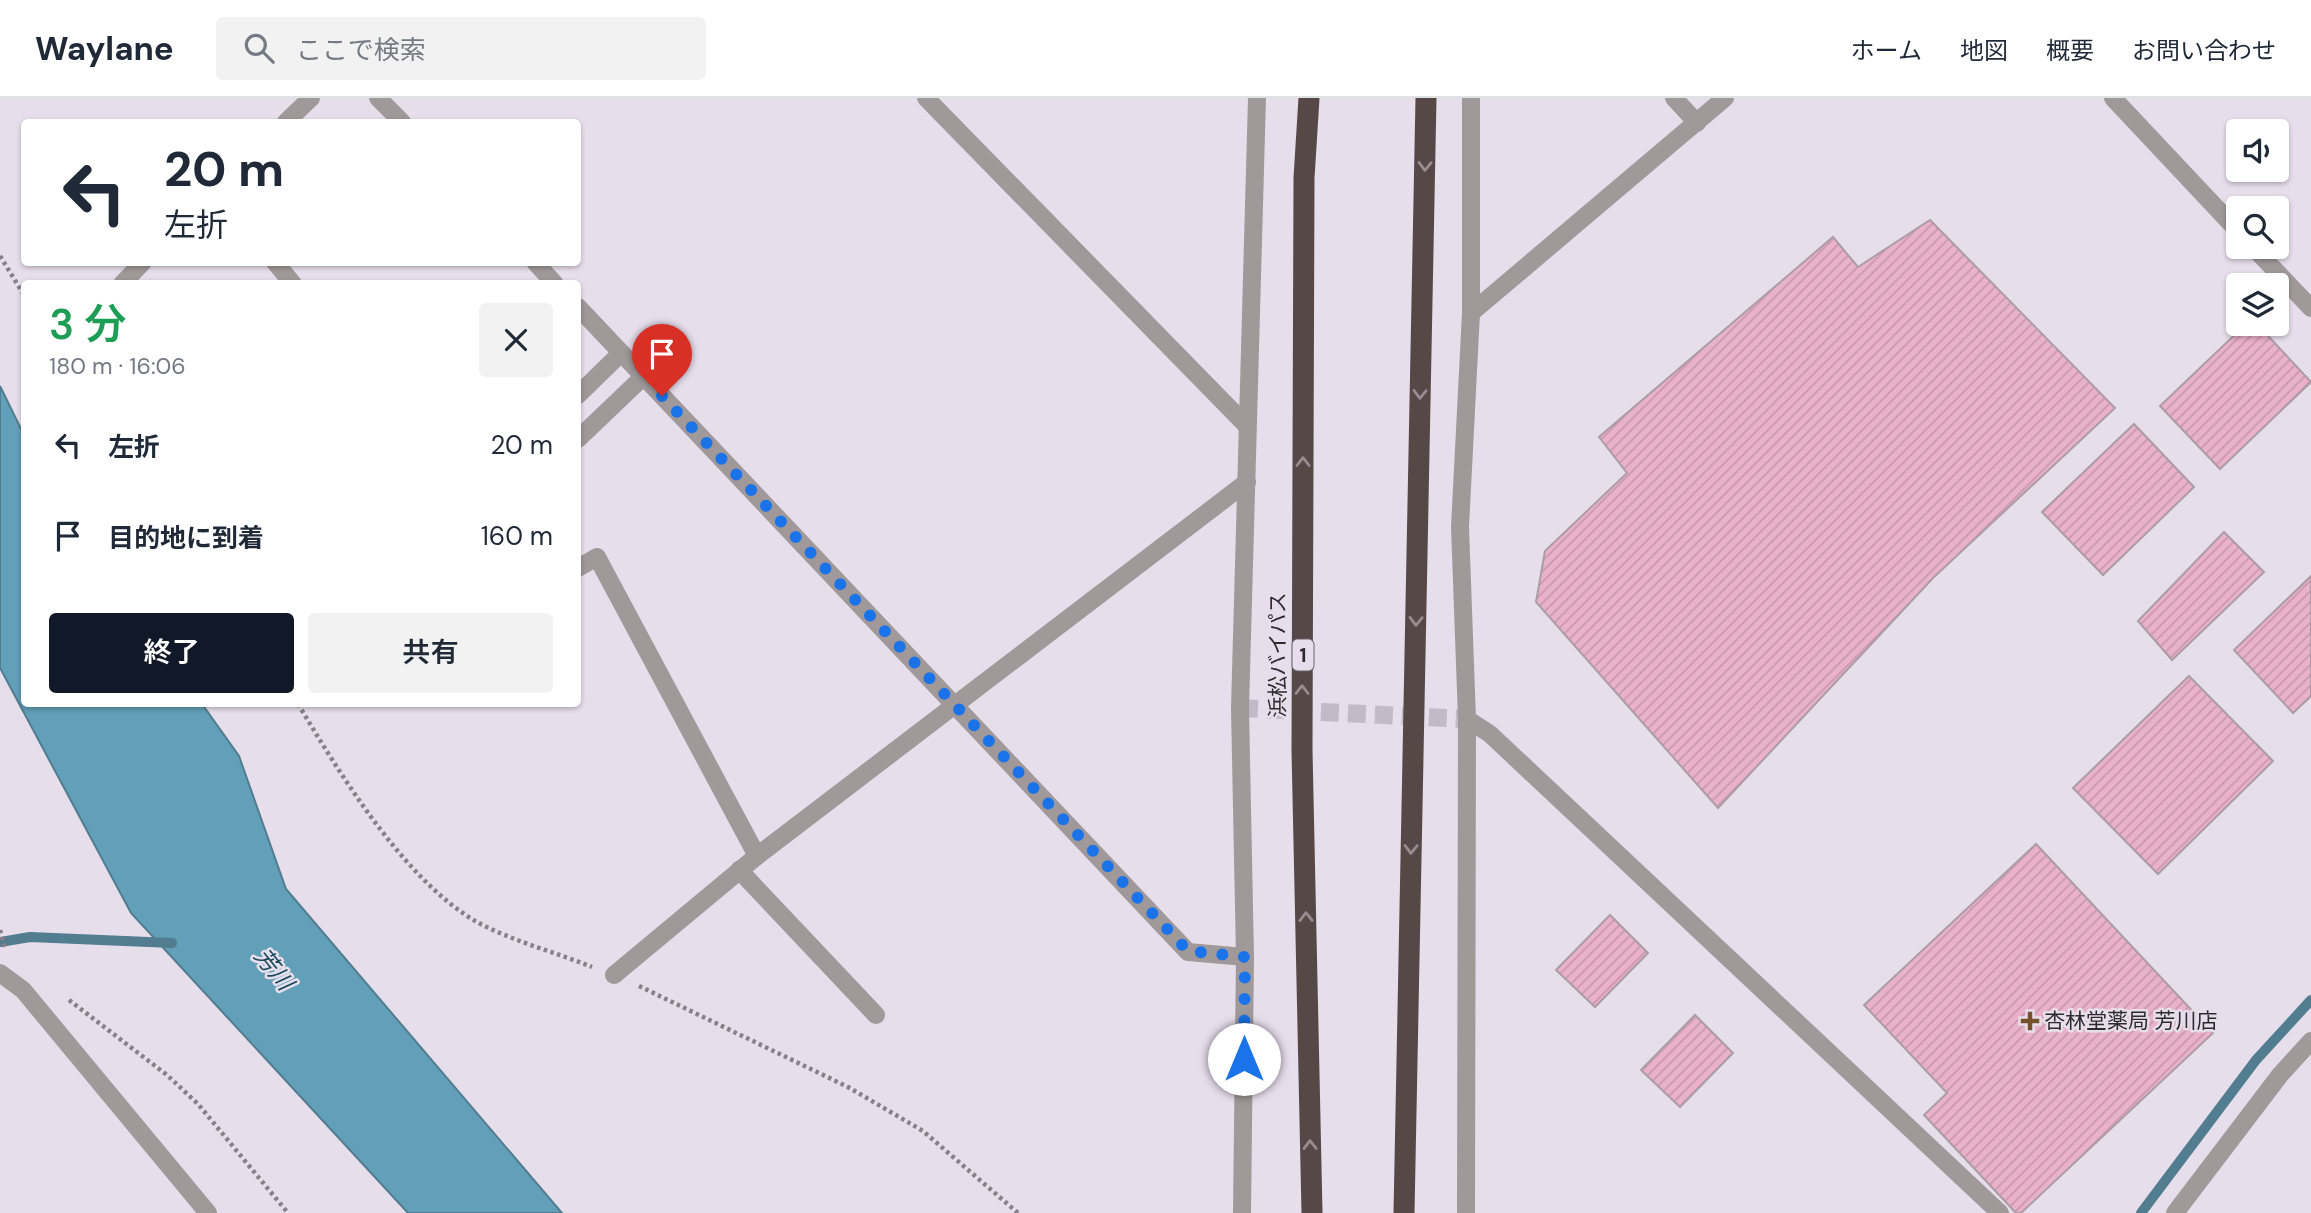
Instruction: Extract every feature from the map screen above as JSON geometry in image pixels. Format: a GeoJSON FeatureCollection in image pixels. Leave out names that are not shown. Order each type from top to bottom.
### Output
{"type":"FeatureCollection","features":[{"type":"Feature","properties":{"kind":"highway","name":"浜松バイパス"},"geometry":{"type":"LineString","coordinates":[[1309,98],[1304,192],[1302,750],[1312,1213]]}},
{"type":"Feature","properties":{"kind":"highway"},"geometry":{"type":"LineString","coordinates":[[1404,1213],[1426,98]]}},
{"type":"Feature","properties":{"kind":"street"},"geometry":{"type":"LineString","coordinates":[[289,119],[311,98]]}},
{"type":"Feature","properties":{"kind":"street"},"geometry":{"type":"LineString","coordinates":[[378,98],[399,119]]}},
{"type":"Feature","properties":{"kind":"street"},"geometry":{"type":"LineString","coordinates":[[926,98],[1246,425]]}},
{"type":"Feature","properties":{"kind":"street"},"geometry":{"type":"LineString","coordinates":[[1242,1213],[1245,957],[1240,708],[1257,98]]}},
{"type":"Feature","properties":{"kind":"street"},"geometry":{"type":"LineString","coordinates":[[1466,1213],[1467,719],[1460,527],[1471,313],[1471,98]]}},
{"type":"Feature","properties":{"kind":"street"},"geometry":{"type":"LineString","coordinates":[[1674,98],[1697,123]]}},
{"type":"Feature","properties":{"kind":"street"},"geometry":{"type":"LineString","coordinates":[[1471,313],[1725,98]]}},
{"type":"Feature","properties":{"kind":"street"},"geometry":{"type":"LineString","coordinates":[[2113,98],[2226,218]]}},
{"type":"Feature","properties":{"kind":"street"},"geometry":{"type":"LineString","coordinates":[[2264,259],[2311,308]]}},
{"type":"Feature","properties":{"kind":"street"},"geometry":{"type":"LineString","coordinates":[[126,280],[139,266]]}},
{"type":"Feature","properties":{"kind":"street"},"geometry":{"type":"LineString","coordinates":[[278,266],[289,280]]}},
{"type":"Feature","properties":{"kind":"street"},"geometry":{"type":"LineString","coordinates":[[539,266],[551,280]]}},
{"type":"Feature","properties":{"kind":"street"},"geometry":{"type":"LineString","coordinates":[[581,310],[1188,951],[1245,957]]}},
{"type":"Feature","properties":{"kind":"street"},"geometry":{"type":"LineString","coordinates":[[581,392],[621,353]]}},
{"type":"Feature","properties":{"kind":"street"},"geometry":{"type":"LineString","coordinates":[[581,436],[644,376]]}},
{"type":"Feature","properties":{"kind":"street"},"geometry":{"type":"LineString","coordinates":[[614,975],[739,870],[958,706],[1247,482]]}},
{"type":"Feature","properties":{"kind":"street"},"geometry":{"type":"LineString","coordinates":[[581,566],[597,557],[757,856]]}},
{"type":"Feature","properties":{"kind":"street"},"geometry":{"type":"LineString","coordinates":[[1467,719],[1501,744],[2000,1213]]}},
{"type":"Feature","properties":{"kind":"street"},"geometry":{"type":"LineString","coordinates":[[739,870],[876,1015]]}},
{"type":"Feature","properties":{"kind":"street"},"geometry":{"type":"LineString","coordinates":[[0,973],[23,990],[208,1213]]}},
{"type":"Feature","properties":{"kind":"street"},"geometry":{"type":"LineString","coordinates":[[2175,1213],[2280,1074],[2311,1041]]}},
{"type":"Feature","properties":{"kind":"path"},"geometry":{"type":"LineString","coordinates":[[0,256],[21,290]]}},
{"type":"Feature","properties":{"kind":"path"},"geometry":{"type":"LineString","coordinates":[[0,930],[6,953],[13,958]]}},
{"type":"Feature","properties":{"kind":"path"},"geometry":{"type":"LineString","coordinates":[[62,995],[167,1075],[198,1104],[288,1213]]}},
{"type":"Feature","properties":{"kind":"water","name":"芳川"},"geometry":{"type":"Polygon","coordinates":[[[0,386],[21,429],[21,707],[204,707],[239,756],[286,889],[562,1213],[408,1213],[131,913],[0,668],[0,386]]]}},
{"type":"Feature","properties":{"kind":"building"},"geometry":{"type":"Polygon","coordinates":[[[1930,220],[2115,408],[1933,578],[1718,808],[1536,602],[1545,551],[1627,473],[1599,437],[1833,237],[1858,267],[1930,220]]]}},
{"type":"Feature","properties":{"kind":"building"},"geometry":{"type":"Polygon","coordinates":[[[2233,336],[2268,336],[2311,382],[2220,469],[2160,406],[2233,336]]]}},
{"type":"Feature","properties":{"kind":"building"},"geometry":{"type":"Polygon","coordinates":[[[2134,424],[2194,487],[2103,575],[2042,512],[2134,424]]]}},
{"type":"Feature","properties":{"kind":"building"},"geometry":{"type":"Polygon","coordinates":[[[2224,532],[2264,572],[2172,660],[2138,621],[2224,532]]]}},
{"type":"Feature","properties":{"kind":"building"},"geometry":{"type":"Polygon","coordinates":[[[2311,576],[2311,696],[2293,713],[2234,650],[2311,576]]]}},
{"type":"Feature","properties":{"kind":"building"},"geometry":{"type":"Polygon","coordinates":[[[2189,676],[2273,761],[2158,874],[2073,788],[2189,676]]]}},
{"type":"Feature","properties":{"kind":"building"},"geometry":{"type":"Polygon","coordinates":[[[2036,844],[2213,1033],[2021,1213],[2016,1213],[1924,1115],[1947,1093],[1864,1005],[2036,844]]]}},
{"type":"Feature","properties":{"kind":"building"},"geometry":{"type":"Polygon","coordinates":[[[1610,915],[1648,953],[1595,1007],[1556,970],[1610,915]]]}},
{"type":"Feature","properties":{"kind":"building"},"geometry":{"type":"Polygon","coordinates":[[[1695,1015],[1733,1053],[1680,1107],[1641,1070],[1695,1015]]]}},
{"type":"Feature","properties":{"kind":"waterway"},"geometry":{"type":"LineString","coordinates":[[0,942],[30,937],[172,943]]}},
{"type":"Feature","properties":{"kind":"waterway"},"geometry":{"type":"LineString","coordinates":[[2141,1213],[2256,1060],[2311,1000]]}},
{"type":"Feature","properties":{"kind":"tunnel"},"geometry":{"type":"LineString","coordinates":[[1240,708],[1467,719]]}},
{"type":"Feature","properties":{"kind":"place","name":"杏林堂薬局 芳川店"},"geometry":{"type":"Point","coordinates":[2030,1021]}},
{"type":"Feature","properties":{"kind":"route"},"geometry":{"type":"LineString","coordinates":[[662,396],[1188,951],[1245,957],[1244,1059]]}}]}
